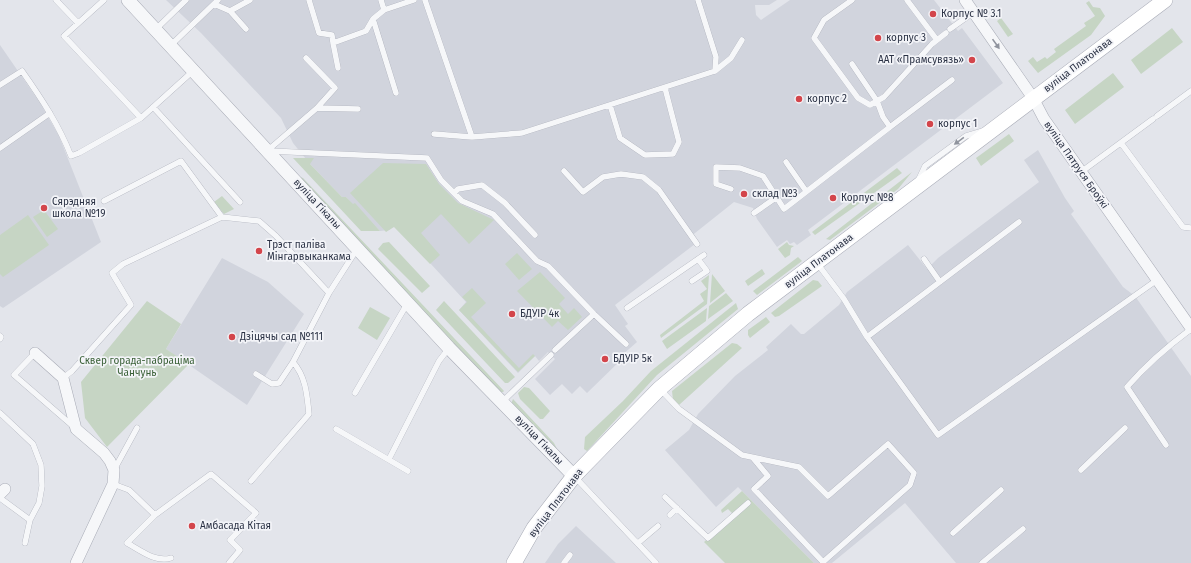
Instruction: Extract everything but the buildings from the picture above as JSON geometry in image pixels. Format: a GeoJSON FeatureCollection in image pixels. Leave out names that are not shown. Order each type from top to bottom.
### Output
{"type":"FeatureCollection","features":[{"type":"Feature","properties":{"kind":"main road","name":"вуліца Платонава"},"geometry":{"type":"LineString","coordinates":[[514,563],[534,528],[574,476],[659,389],[733,326],[1033,98],[1165,0]]}},
{"type":"Feature","properties":{"kind":"street","name":"вуліца Гікалы"},"geometry":{"type":"LineString","coordinates":[[128,0],[154,30],[194,71],[450,348],[574,476]]}},
{"type":"Feature","properties":{"kind":"street","name":"вуліца Пятруся Броўкі"},"geometry":{"type":"LineString","coordinates":[[965,0],[1033,98],[1044,120],[1191,328]]}},
{"type":"Feature","properties":{"kind":"street"},"geometry":{"type":"LineString","coordinates":[[35,352],[63,378],[76,429],[104,453],[114,470],[113,484],[76,563]]}},
{"type":"Feature","properties":{"kind":"lane"},"geometry":{"type":"LineString","coordinates":[[56,0],[78,23]]}},
{"type":"Feature","properties":{"kind":"lane"},"geometry":{"type":"LineString","coordinates":[[104,0],[64,36],[141,118]]}},
{"type":"Feature","properties":{"kind":"lane"},"geometry":{"type":"LineString","coordinates":[[154,30],[186,0]]}},
{"type":"Feature","properties":{"kind":"lane"},"geometry":{"type":"LineString","coordinates":[[230,11],[250,0]]}},
{"type":"Feature","properties":{"kind":"lane"},"geometry":{"type":"LineString","coordinates":[[309,0],[319,33],[332,35],[338,68]]}},
{"type":"Feature","properties":{"kind":"lane"},"geometry":{"type":"LineString","coordinates":[[381,0],[384,10]]}},
{"type":"Feature","properties":{"kind":"lane"},"geometry":{"type":"LineString","coordinates":[[334,43],[366,31],[373,19],[384,10],[414,0]]}},
{"type":"Feature","properties":{"kind":"lane"},"geometry":{"type":"LineString","coordinates":[[425,0],[472,137]]}},
{"type":"Feature","properties":{"kind":"lane"},"geometry":{"type":"LineString","coordinates":[[698,0],[716,57],[715,71]]}},
{"type":"Feature","properties":{"kind":"lane"},"geometry":{"type":"LineString","coordinates":[[852,0],[824,20],[814,38],[858,98],[870,105],[884,97],[937,40],[974,12]]}},
{"type":"Feature","properties":{"kind":"lane"},"geometry":{"type":"LineString","coordinates":[[907,0],[937,40]]}},
{"type":"Feature","properties":{"kind":"lane"},"geometry":{"type":"LineString","coordinates":[[170,46],[216,2],[230,11],[246,29]]}},
{"type":"Feature","properties":{"kind":"lane"},"geometry":{"type":"LineString","coordinates":[[373,19],[396,93]]}},
{"type":"Feature","properties":{"kind":"lane"},"geometry":{"type":"LineString","coordinates":[[434,134],[472,137],[522,133],[715,71],[731,58],[742,40]]}},
{"type":"Feature","properties":{"kind":"lane"},"geometry":{"type":"LineString","coordinates":[[267,151],[317,108],[335,88],[306,58]]}},
{"type":"Feature","properties":{"kind":"lane"},"geometry":{"type":"LineString","coordinates":[[852,64],[877,101],[883,117],[890,127]]}},
{"type":"Feature","properties":{"kind":"lane"},"geometry":{"type":"LineString","coordinates":[[0,85],[22,71],[50,113],[62,134],[71,156],[141,118],[194,71]]}},
{"type":"Feature","properties":{"kind":"lane"},"geometry":{"type":"LineString","coordinates":[[731,189],[716,184],[716,167],[740,168],[763,176],[784,209],[952,80]]}},
{"type":"Feature","properties":{"kind":"lane"},"geometry":{"type":"LineString","coordinates":[[610,105],[620,138],[645,155],[673,154],[679,142],[664,88]]}},
{"type":"Feature","properties":{"kind":"lane"},"geometry":{"type":"LineString","coordinates":[[1081,172],[1191,92]]}},
{"type":"Feature","properties":{"kind":"lane"},"geometry":{"type":"LineString","coordinates":[[153,107],[240,202]]}},
{"type":"Feature","properties":{"kind":"lane"},"geometry":{"type":"LineString","coordinates":[[317,108],[358,109]]}},
{"type":"Feature","properties":{"kind":"lane"},"geometry":{"type":"LineString","coordinates":[[0,148],[50,113]]}},
{"type":"Feature","properties":{"kind":"lane"},"geometry":{"type":"LineString","coordinates":[[1120,143],[1183,227],[1191,228]]}},
{"type":"Feature","properties":{"kind":"lane"},"geometry":{"type":"LineString","coordinates":[[267,151],[427,158],[441,180],[454,193],[462,200],[493,214],[537,261],[548,266],[594,314],[626,344]]}},
{"type":"Feature","properties":{"kind":"lane"},"geometry":{"type":"LineString","coordinates":[[104,201],[181,161],[222,218]]}},
{"type":"Feature","properties":{"kind":"lane"},"geometry":{"type":"LineString","coordinates":[[786,162],[806,191]]}},
{"type":"Feature","properties":{"kind":"lane"},"geometry":{"type":"LineString","coordinates":[[564,171],[583,192],[603,177],[621,174],[642,177],[659,190],[697,244]]}},
{"type":"Feature","properties":{"kind":"lane"},"geometry":{"type":"LineString","coordinates":[[454,193],[458,189],[482,185],[505,203],[535,235]]}},
{"type":"Feature","properties":{"kind":"lane"},"geometry":{"type":"LineString","coordinates":[[754,213],[777,197]]}},
{"type":"Feature","properties":{"kind":"lane"},"geometry":{"type":"LineString","coordinates":[[63,378],[72,371],[130,305],[112,273],[123,264],[222,218],[259,221],[276,236],[329,293]]}},
{"type":"Feature","properties":{"kind":"lane"},"geometry":{"type":"LineString","coordinates":[[867,337],[1019,222]]}},
{"type":"Feature","properties":{"kind":"lane"},"geometry":{"type":"LineString","coordinates":[[256,374],[272,384],[279,383],[293,362],[329,293],[358,249]]}},
{"type":"Feature","properties":{"kind":"lane"},"geometry":{"type":"LineString","coordinates":[[627,308],[704,254]]}},
{"type":"Feature","properties":{"kind":"lane"},"geometry":{"type":"LineString","coordinates":[[692,281],[707,271],[698,259]]}},
{"type":"Feature","properties":{"kind":"lane"},"geometry":{"type":"LineString","coordinates":[[924,259],[940,282]]}},
{"type":"Feature","properties":{"kind":"lane"},"geometry":{"type":"LineString","coordinates":[[817,262],[844,299],[867,337],[938,435],[1157,280]]}},
{"type":"Feature","properties":{"kind":"lane"},"geometry":{"type":"LineString","coordinates":[[355,393],[408,302]]}},
{"type":"Feature","properties":{"kind":"lane"},"geometry":{"type":"LineString","coordinates":[[555,350],[594,314]]}},
{"type":"Feature","properties":{"kind":"lane"},"geometry":{"type":"LineString","coordinates":[[1166,445],[1127,387],[1145,368],[1191,328]]}},
{"type":"Feature","properties":{"kind":"lane"},"geometry":{"type":"LineString","coordinates":[[0,336],[2,337],[0,339]]}},
{"type":"Feature","properties":{"kind":"lane"},"geometry":{"type":"LineString","coordinates":[[389,460],[439,361],[450,348]]}},
{"type":"Feature","properties":{"kind":"lane"},"geometry":{"type":"LineString","coordinates":[[35,352],[14,375],[76,429]]}},
{"type":"Feature","properties":{"kind":"lane"},"geometry":{"type":"LineString","coordinates":[[501,402],[551,354]]}},
{"type":"Feature","properties":{"kind":"lane"},"geometry":{"type":"LineString","coordinates":[[251,481],[309,414],[307,396],[301,372],[293,362]]}},
{"type":"Feature","properties":{"kind":"lane"},"geometry":{"type":"LineString","coordinates":[[659,389],[679,408],[742,455],[799,467],[828,496],[888,444],[914,473],[910,486],[823,562],[754,488],[768,476],[753,458]]}},
{"type":"Feature","properties":{"kind":"lane"},"geometry":{"type":"LineString","coordinates":[[0,413],[33,444],[36,457],[41,465],[42,486],[39,503],[30,520],[25,543]]}},
{"type":"Feature","properties":{"kind":"lane"},"geometry":{"type":"LineString","coordinates":[[114,470],[137,428]]}},
{"type":"Feature","properties":{"kind":"lane"},"geometry":{"type":"LineString","coordinates":[[1081,470],[1125,428]]}},
{"type":"Feature","properties":{"kind":"lane"},"geometry":{"type":"LineString","coordinates":[[336,429],[408,471]]}},
{"type":"Feature","properties":{"kind":"lane"},"geometry":{"type":"LineString","coordinates":[[171,558],[164,561],[154,558],[127,542],[155,514],[211,474],[256,514],[230,540],[240,550],[229,563]]}},
{"type":"Feature","properties":{"kind":"lane"},"geometry":{"type":"LineString","coordinates":[[574,476],[656,563]]}},
{"type":"Feature","properties":{"kind":"lane"},"geometry":{"type":"LineString","coordinates":[[113,484],[129,490],[155,514]]}},
{"type":"Feature","properties":{"kind":"lane"},"geometry":{"type":"LineString","coordinates":[[953,533],[1001,490]]}},
{"type":"Feature","properties":{"kind":"lane"},"geometry":{"type":"LineString","coordinates":[[2,493],[30,520]]}},
{"type":"Feature","properties":{"kind":"lane"},"geometry":{"type":"LineString","coordinates":[[665,497],[708,538],[748,503]]}},
{"type":"Feature","properties":{"kind":"lane"},"geometry":{"type":"LineString","coordinates":[[670,515],[677,508]]}},
{"type":"Feature","properties":{"kind":"lane"},"geometry":{"type":"LineString","coordinates":[[638,543],[658,526]]}},
{"type":"Feature","properties":{"kind":"lane"},"geometry":{"type":"LineString","coordinates":[[982,563],[1023,529]]}},
{"type":"Feature","properties":{"kind":"lane"},"geometry":{"type":"LineString","coordinates":[[564,563],[570,555]]}},
{"type":"Feature","properties":{"kind":"shaded area"},"geometry":{"type":"Polygon","coordinates":[[[166,0],[777,0],[769,5],[755,5],[756,15],[761,20],[790,0],[934,0],[958,31],[962,28],[1003,83],[808,230],[811,235],[797,245],[794,242],[790,244],[787,240],[777,247],[757,219],[753,208],[734,202],[690,237],[695,244],[615,305],[628,324],[625,326],[637,342],[621,356],[623,358],[587,393],[580,386],[572,394],[562,384],[550,395],[535,379],[555,359],[548,352],[539,361],[535,356],[518,373],[459,310],[466,302],[430,263],[394,226],[389,230],[380,231],[355,204],[353,205],[346,197],[342,197],[310,164],[293,143],[281,118],[201,33],[166,0]]]}},
{"type":"Feature","properties":{"kind":"shaded area","name":"Сярэдняя школа №19"},"geometry":{"type":"Polygon","coordinates":[[[0,45],[40,103],[59,136],[101,242],[3,308],[0,306],[0,45]]]}},
{"type":"Feature","properties":{"kind":"shaded area"},"geometry":{"type":"Polygon","coordinates":[[[1038,150],[1074,211],[1071,214],[1123,287],[1135,296],[1191,376],[1191,563],[956,563],[905,503],[832,563],[814,563],[738,487],[716,507],[665,450],[689,430],[698,414],[735,376],[768,350],[766,347],[791,324],[801,334],[804,334],[839,305],[847,292],[908,245],[927,269],[938,258],[1039,182],[1024,160],[1038,150]]]}},
{"type":"Feature","properties":{"kind":"shaded area","name":"Дзіцячы сад №111"},"geometry":{"type":"Polygon","coordinates":[[[222,258],[268,282],[304,314],[247,405],[166,349],[222,258]]]}},
{"type":"Feature","properties":{"kind":"shaded area"},"geometry":{"type":"Polygon","coordinates":[[[576,526],[616,563],[545,563],[558,544],[576,526]]]}},
{"type":"Feature","properties":{"kind":"green space"},"geometry":{"type":"Polygon","coordinates":[[[1089,1],[1093,7],[1100,8],[1105,16],[1091,35],[1038,73],[1028,61],[1033,57],[1037,62],[1045,57],[1047,59],[1056,52],[1054,49],[1086,26],[1084,23],[1095,16],[1086,3],[1089,1]]]}},
{"type":"Feature","properties":{"kind":"green space"},"geometry":{"type":"Polygon","coordinates":[[[1001,18],[1013,34],[1008,37],[997,21],[1001,18]]]}},
{"type":"Feature","properties":{"kind":"green space"},"geometry":{"type":"Polygon","coordinates":[[[1172,28],[1183,42],[1141,74],[1131,60],[1172,28]]]}},
{"type":"Feature","properties":{"kind":"green space"},"geometry":{"type":"Polygon","coordinates":[[[1113,73],[1124,87],[1075,124],[1065,110],[1113,73]]]}},
{"type":"Feature","properties":{"kind":"green space"},"geometry":{"type":"Polygon","coordinates":[[[1009,134],[1014,141],[981,166],[976,158],[1009,134]]]}},
{"type":"Feature","properties":{"kind":"green space"},"geometry":{"type":"Polygon","coordinates":[[[293,158],[314,158],[310,164],[342,197],[346,197],[353,204],[355,203],[380,231],[361,231],[293,158]]]}},
{"type":"Feature","properties":{"kind":"green space"},"geometry":{"type":"Polygon","coordinates":[[[383,163],[426,164],[439,184],[458,203],[494,220],[469,244],[441,214],[421,233],[440,255],[430,264],[394,227],[386,232],[350,193],[383,163]]]}},
{"type":"Feature","properties":{"kind":"green space"},"geometry":{"type":"Polygon","coordinates":[[[897,168],[902,173],[815,235],[812,232],[897,168]]]}},
{"type":"Feature","properties":{"kind":"green space"},"geometry":{"type":"Polygon","coordinates":[[[912,172],[898,189],[830,240],[826,239],[912,172]]]}},
{"type":"Feature","properties":{"kind":"green space"},"geometry":{"type":"Polygon","coordinates":[[[296,177],[303,178],[504,391],[503,392],[500,392],[296,177]]]}},
{"type":"Feature","properties":{"kind":"green space"},"geometry":{"type":"Polygon","coordinates":[[[222,196],[234,209],[224,214],[214,202],[222,196]]]}},
{"type":"Feature","properties":{"kind":"green space"},"geometry":{"type":"Polygon","coordinates":[[[44,210],[58,229],[47,237],[33,217],[44,210]]]}},
{"type":"Feature","properties":{"kind":"green space"},"geometry":{"type":"Polygon","coordinates":[[[28,215],[49,245],[3,277],[0,274],[0,235],[28,215]]]}},
{"type":"Feature","properties":{"kind":"green space"},"geometry":{"type":"Polygon","coordinates":[[[389,242],[430,286],[422,293],[378,249],[383,243],[389,242]]]}},
{"type":"Feature","properties":{"kind":"green space"},"geometry":{"type":"Polygon","coordinates":[[[787,242],[789,245],[794,246],[791,248],[790,255],[785,258],[778,249],[787,242]]]}},
{"type":"Feature","properties":{"kind":"green space"},"geometry":{"type":"Polygon","coordinates":[[[517,253],[532,269],[519,280],[505,264],[517,253]]]}},
{"type":"Feature","properties":{"kind":"green space"},"geometry":{"type":"Polygon","coordinates":[[[798,257],[802,261],[757,295],[753,291],[798,257]]]}},
{"type":"Feature","properties":{"kind":"green space"},"geometry":{"type":"Polygon","coordinates":[[[762,269],[765,274],[748,286],[745,281],[762,269]]]}},
{"type":"Feature","properties":{"kind":"green space"},"geometry":{"type":"Polygon","coordinates":[[[540,272],[565,298],[559,304],[568,314],[574,308],[582,317],[568,330],[558,321],[552,327],[517,291],[540,272]]]}},
{"type":"Feature","properties":{"kind":"green space"},"geometry":{"type":"Polygon","coordinates":[[[712,274],[725,291],[710,303],[712,274]]]}},
{"type":"Feature","properties":{"kind":"green space"},"geometry":{"type":"Polygon","coordinates":[[[709,275],[707,304],[661,338],[660,335],[704,301],[700,294],[707,289],[701,281],[709,275]]]}},
{"type":"Feature","properties":{"kind":"green space"},"geometry":{"type":"Polygon","coordinates":[[[813,280],[818,281],[822,286],[779,316],[775,317],[771,313],[813,280]]]}},
{"type":"Feature","properties":{"kind":"green space"},"geometry":{"type":"Polygon","coordinates":[[[472,288],[486,303],[471,317],[519,368],[533,354],[535,356],[518,372],[459,310],[467,302],[462,297],[472,288]]]}},
{"type":"Feature","properties":{"kind":"green space"},"geometry":{"type":"Polygon","coordinates":[[[726,293],[733,301],[708,319],[709,306],[726,293]]]}},
{"type":"Feature","properties":{"kind":"green space","name":"Сквер горада-пабраціма Чанчунь"},"geometry":{"type":"Polygon","coordinates":[[[147,301],[181,324],[166,349],[189,364],[107,447],[85,418],[81,382],[147,301]]]}},
{"type":"Feature","properties":{"kind":"green space"},"geometry":{"type":"Polygon","coordinates":[[[444,301],[515,377],[508,383],[505,383],[436,310],[444,301]]]}},
{"type":"Feature","properties":{"kind":"green space"},"geometry":{"type":"Polygon","coordinates":[[[736,303],[738,309],[657,375],[587,451],[584,449],[585,437],[623,401],[651,371],[736,303]]]}},
{"type":"Feature","properties":{"kind":"green space"},"geometry":{"type":"Polygon","coordinates":[[[370,307],[390,318],[377,340],[358,328],[370,307]]]}},
{"type":"Feature","properties":{"kind":"green space"},"geometry":{"type":"Polygon","coordinates":[[[707,308],[706,321],[667,349],[662,341],[707,308]]]}},
{"type":"Feature","properties":{"kind":"green space"},"geometry":{"type":"Polygon","coordinates":[[[766,317],[770,322],[750,338],[748,335],[748,330],[766,317]]]}},
{"type":"Feature","properties":{"kind":"green space"},"geometry":{"type":"Polygon","coordinates":[[[732,343],[737,344],[742,348],[679,405],[673,400],[672,391],[732,343]]]}},
{"type":"Feature","properties":{"kind":"green space"},"geometry":{"type":"Polygon","coordinates":[[[524,387],[529,388],[550,411],[543,419],[540,419],[520,399],[518,393],[524,387]]]}},
{"type":"Feature","properties":{"kind":"green space"},"geometry":{"type":"Polygon","coordinates":[[[513,399],[554,443],[558,451],[511,404],[513,399]]]}},
{"type":"Feature","properties":{"kind":"green space"},"geometry":{"type":"Polygon","coordinates":[[[742,491],[814,563],[725,563],[704,542],[734,515],[728,509],[722,513],[721,510],[742,491]]]}},
{"type":"Feature","properties":{"kind":"place","name":"Корпус № 3.1"},"geometry":{"type":"Point","coordinates":[933,14]}},
{"type":"Feature","properties":{"kind":"place","name":"корпус 3"},"geometry":{"type":"Point","coordinates":[878,38]}},
{"type":"Feature","properties":{"kind":"place","name":"ААТ «Прамсувязь»"},"geometry":{"type":"Point","coordinates":[972,60]}},
{"type":"Feature","properties":{"kind":"place","name":"корпус 2"},"geometry":{"type":"Point","coordinates":[799,99]}},
{"type":"Feature","properties":{"kind":"place","name":"корпус 1"},"geometry":{"type":"Point","coordinates":[930,124]}},
{"type":"Feature","properties":{"kind":"place","name":"склад №3"},"geometry":{"type":"Point","coordinates":[744,194]}},
{"type":"Feature","properties":{"kind":"place","name":"Корпус №8"},"geometry":{"type":"Point","coordinates":[833,198]}},
{"type":"Feature","properties":{"kind":"place","name":"Сярэдняя школа №19"},"geometry":{"type":"Point","coordinates":[44,208]}},
{"type":"Feature","properties":{"kind":"place","name":"Трэст паліва Мінгарвыканкама"},"geometry":{"type":"Point","coordinates":[259,251]}},
{"type":"Feature","properties":{"kind":"place","name":"БДУІР 4к"},"geometry":{"type":"Point","coordinates":[512,314]}},
{"type":"Feature","properties":{"kind":"place","name":"Дзіцячы сад №111"},"geometry":{"type":"Point","coordinates":[232,337]}},
{"type":"Feature","properties":{"kind":"place","name":"БДУІР 5к"},"geometry":{"type":"Point","coordinates":[605,359]}},
{"type":"Feature","properties":{"kind":"place","name":"Амбасада Кітая"},"geometry":{"type":"Point","coordinates":[192,526]}}]}
